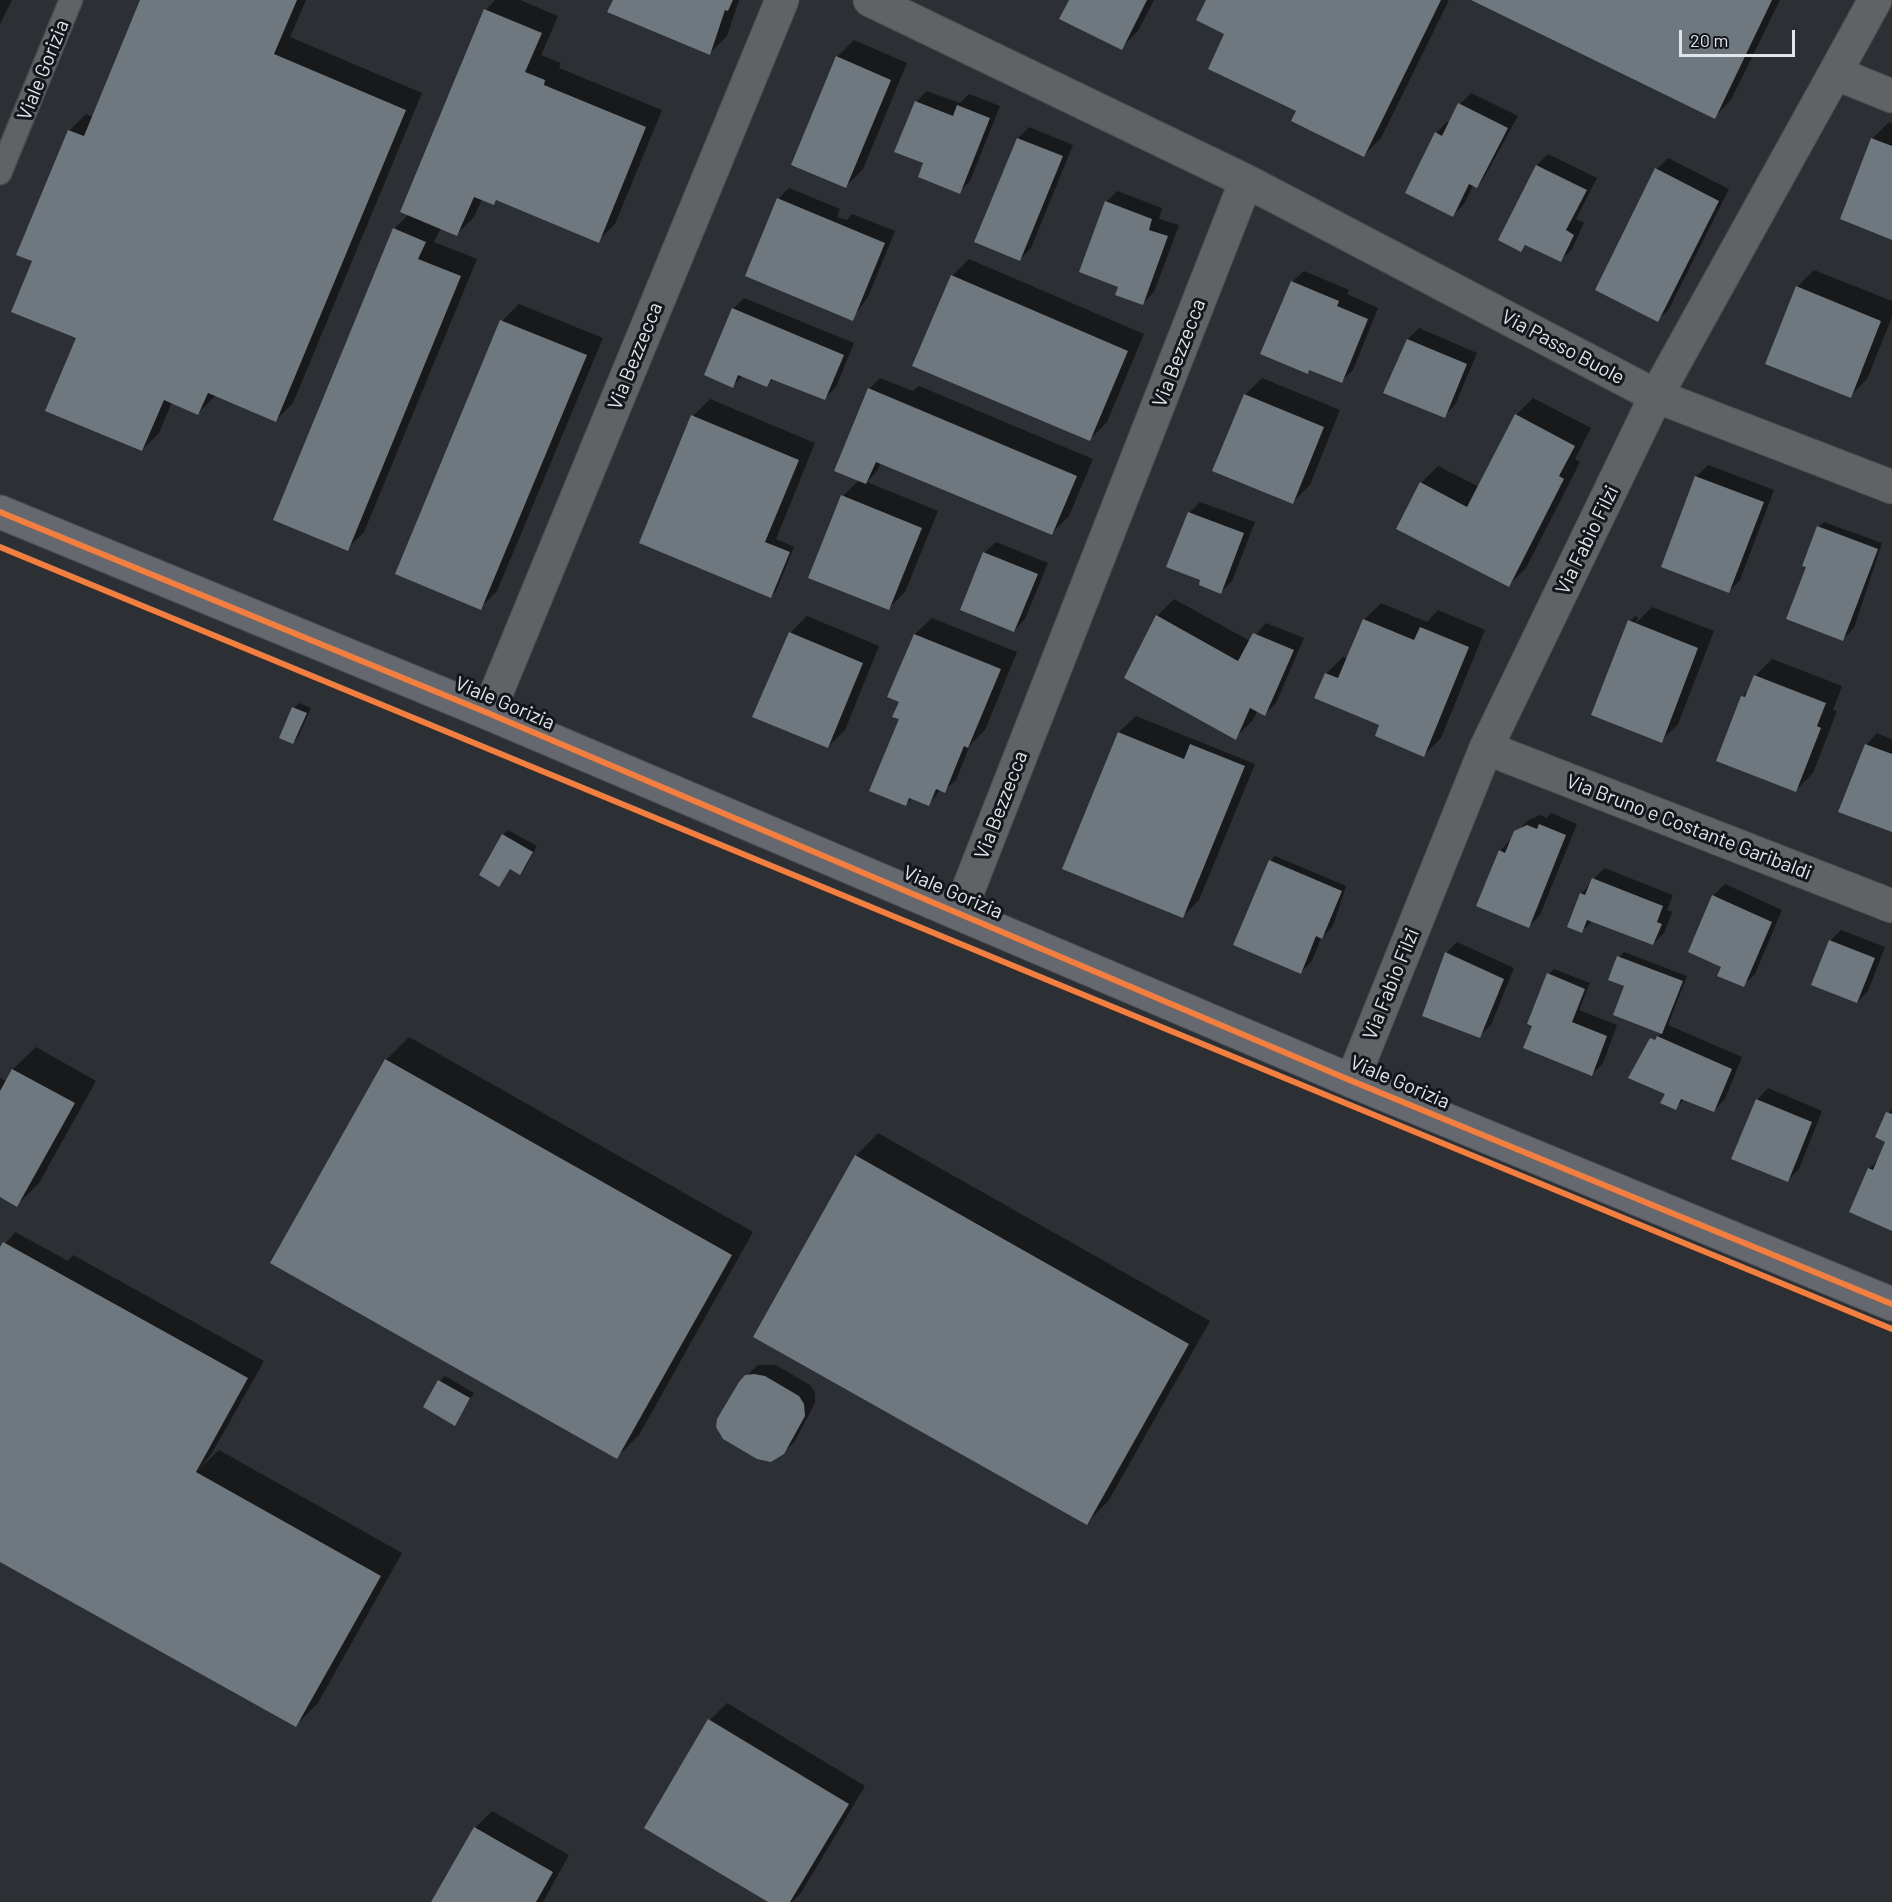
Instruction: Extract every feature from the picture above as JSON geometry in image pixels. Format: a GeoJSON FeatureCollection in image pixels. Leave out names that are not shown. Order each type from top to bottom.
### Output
{"type":"FeatureCollection","features":[{"type":"Feature","properties":{"kind":"street","name":"Via Bezzecca"},"geometry":{"type":"LineString","coordinates":[[488,713],[782,0]]}},
{"type":"Feature","properties":{"kind":"street"},"geometry":{"type":"LineString","coordinates":[[870,0],[1246,181]]}},
{"type":"Feature","properties":{"kind":"street","name":"Via Fabio Filzi"},"geometry":{"type":"LineString","coordinates":[[1352,1081],[1486,748],[1656,396],[1875,0]]}},
{"type":"Feature","properties":{"kind":"street"},"geometry":{"type":"LineString","coordinates":[[1835,73],[1892,96]]}},
{"type":"Feature","properties":{"kind":"street","name":"Via Bezzecca"},"geometry":{"type":"LineString","coordinates":[[959,913],[1246,181]]}},
{"type":"Feature","properties":{"kind":"street","name":"Via Passo Buole"},"geometry":{"type":"LineString","coordinates":[[1246,181],[1656,396],[1892,487]]}},
{"type":"Feature","properties":{"kind":"street","name":"Viale Gorizia"},"geometry":{"type":"LineString","coordinates":[[0,512],[488,713],[1352,1081],[1892,1304]]}},
{"type":"Feature","properties":{"kind":"street","name":"Via Bruno e Costante Garibaldi"},"geometry":{"type":"LineString","coordinates":[[1486,748],[1892,906]]}},
{"type":"Feature","properties":{"kind":"lane","name":"Viale Gorizia"},"geometry":{"type":"LineString","coordinates":[[0,173],[72,0]]}},
{"type":"Feature","properties":{"kind":"building"},"geometry":{"type":"Polygon","coordinates":[[[140,0],[297,0],[274,54],[406,110],[276,422],[208,393],[198,415],[164,400],[142,451],[45,411],[76,338],[11,312],[32,261],[16,255],[68,130],[84,136],[140,0]]]}},
{"type":"Feature","properties":{"kind":"building"},"geometry":{"type":"Polygon","coordinates":[[[613,0],[733,0],[728,11],[725,10],[710,55],[607,12],[613,0]]]}},
{"type":"Feature","properties":{"kind":"building"},"geometry":{"type":"Polygon","coordinates":[[[1069,0],[1147,0],[1122,50],[1059,19],[1069,0]]]}},
{"type":"Feature","properties":{"kind":"building"},"geometry":{"type":"Polygon","coordinates":[[[1206,0],[1441,0],[1364,157],[1291,121],[1296,111],[1208,69],[1224,34],[1196,20],[1206,0]]]}},
{"type":"Feature","properties":{"kind":"building"},"geometry":{"type":"Polygon","coordinates":[[[1471,0],[1772,0],[1715,119],[1471,0]]]}},
{"type":"Feature","properties":{"kind":"building"},"geometry":{"type":"Polygon","coordinates":[[[484,9],[542,33],[525,72],[545,80],[544,85],[646,127],[599,243],[496,200],[494,205],[474,197],[457,236],[400,212],[484,9]]]}},
{"type":"Feature","properties":{"kind":"building"},"geometry":{"type":"Polygon","coordinates":[[[836,56],[891,80],[846,188],[791,165],[836,56]]]}},
{"type":"Feature","properties":{"kind":"building"},"geometry":{"type":"Polygon","coordinates":[[[915,101],[953,116],[957,105],[990,118],[960,194],[918,177],[923,163],[894,152],[915,101]]]}},
{"type":"Feature","properties":{"kind":"building"},"geometry":{"type":"Polygon","coordinates":[[[1458,103],[1508,128],[1477,188],[1469,184],[1453,217],[1405,193],[1435,132],[1442,136],[1458,103]]]}},
{"type":"Feature","properties":{"kind":"building"},"geometry":{"type":"Polygon","coordinates":[[[1017,138],[1063,156],[1020,261],[974,242],[1017,138]]]}},
{"type":"Feature","properties":{"kind":"building"},"geometry":{"type":"Polygon","coordinates":[[[1871,138],[1892,146],[1892,240],[1840,219],[1871,138]]]}},
{"type":"Feature","properties":{"kind":"building"},"geometry":{"type":"Polygon","coordinates":[[[1536,165],[1587,190],[1566,230],[1574,235],[1561,262],[1525,245],[1521,252],[1498,240],[1536,165]]]}},
{"type":"Feature","properties":{"kind":"building"},"geometry":{"type":"Polygon","coordinates":[[[1655,168],[1719,201],[1658,322],[1595,290],[1655,168]]]}},
{"type":"Feature","properties":{"kind":"building"},"geometry":{"type":"Polygon","coordinates":[[[777,198],[885,243],[853,321],[745,276],[777,198]]]}},
{"type":"Feature","properties":{"kind":"building"},"geometry":{"type":"Polygon","coordinates":[[[1105,201],[1152,219],[1149,230],[1168,236],[1143,305],[1115,295],[1118,287],[1079,272],[1105,201]]]}},
{"type":"Feature","properties":{"kind":"building"},"geometry":{"type":"Polygon","coordinates":[[[393,228],[426,242],[418,259],[461,276],[348,551],[273,520],[393,228]]]}},
{"type":"Feature","properties":{"kind":"building"},"geometry":{"type":"Polygon","coordinates":[[[951,275],[1128,351],[1090,441],[912,366],[951,275]]]}},
{"type":"Feature","properties":{"kind":"building"},"geometry":{"type":"Polygon","coordinates":[[[1291,281],[1339,301],[1337,306],[1368,319],[1342,383],[1309,370],[1308,374],[1260,354],[1291,281]]]}},
{"type":"Feature","properties":{"kind":"building"},"geometry":{"type":"Polygon","coordinates":[[[1796,286],[1881,321],[1851,398],[1765,364],[1796,286]]]}},
{"type":"Feature","properties":{"kind":"building"},"geometry":{"type":"Polygon","coordinates":[[[732,308],[844,355],[825,400],[771,379],[767,387],[738,375],[733,388],[704,375],[732,308]]]}},
{"type":"Feature","properties":{"kind":"building"},"geometry":{"type":"Polygon","coordinates":[[[500,320],[587,355],[481,610],[395,574],[500,320]]]}},
{"type":"Feature","properties":{"kind":"building"},"geometry":{"type":"Polygon","coordinates":[[[1407,339],[1467,364],[1445,418],[1383,393],[1407,339]]]}},
{"type":"Feature","properties":{"kind":"building"},"geometry":{"type":"Polygon","coordinates":[[[868,388],[1077,476],[1052,535],[876,462],[866,484],[834,471],[868,388]]]}},
{"type":"Feature","properties":{"kind":"building"},"geometry":{"type":"Polygon","coordinates":[[[1244,394],[1324,427],[1293,504],[1212,471],[1244,394]]]}},
{"type":"Feature","properties":{"kind":"building"},"geometry":{"type":"Polygon","coordinates":[[[1515,414],[1575,446],[1559,476],[1564,479],[1509,587],[1396,529],[1420,482],[1467,507],[1515,414]]]}},
{"type":"Feature","properties":{"kind":"building"},"geometry":{"type":"Polygon","coordinates":[[[691,415],[799,460],[765,542],[790,552],[771,598],[639,543],[691,415]]]}},
{"type":"Feature","properties":{"kind":"building"},"geometry":{"type":"Polygon","coordinates":[[[1695,476],[1764,502],[1729,593],[1661,567],[1695,476]]]}},
{"type":"Feature","properties":{"kind":"building"},"geometry":{"type":"Polygon","coordinates":[[[841,495],[922,528],[889,610],[808,578],[841,495]]]}},
{"type":"Feature","properties":{"kind":"building"},"geometry":{"type":"Polygon","coordinates":[[[1188,512],[1244,533],[1221,594],[1199,585],[1200,580],[1166,567],[1188,512]]]}},
{"type":"Feature","properties":{"kind":"building"},"geometry":{"type":"Polygon","coordinates":[[[1817,526],[1878,549],[1843,641],[1786,619],[1806,567],[1802,566],[1817,526]]]}},
{"type":"Feature","properties":{"kind":"building"},"geometry":{"type":"Polygon","coordinates":[[[983,552],[1038,574],[1014,632],[960,610],[983,552]]]}},
{"type":"Feature","properties":{"kind":"building"},"geometry":{"type":"Polygon","coordinates":[[[1156,615],[1238,661],[1253,633],[1294,650],[1265,716],[1250,708],[1236,740],[1124,678],[1156,615]]]}},
{"type":"Feature","properties":{"kind":"building"},"geometry":{"type":"Polygon","coordinates":[[[1363,619],[1414,640],[1420,627],[1469,647],[1424,757],[1375,736],[1379,725],[1314,698],[1325,673],[1338,678],[1363,619]]]}},
{"type":"Feature","properties":{"kind":"building"},"geometry":{"type":"Polygon","coordinates":[[[1628,620],[1698,648],[1662,743],[1591,715],[1628,620]]]}},
{"type":"Feature","properties":{"kind":"building"},"geometry":{"type":"Polygon","coordinates":[[[789,632],[863,663],[828,748],[752,717],[789,632]]]}},
{"type":"Feature","properties":{"kind":"building"},"geometry":{"type":"Polygon","coordinates":[[[914,634],[1001,669],[968,748],[964,746],[945,793],[936,789],[929,806],[909,798],[906,806],[869,791],[899,719],[892,717],[899,702],[887,697],[914,634]]]}},
{"type":"Feature","properties":{"kind":"building"},"geometry":{"type":"Polygon","coordinates":[[[1754,675],[1826,703],[1817,726],[1821,728],[1796,792],[1716,761],[1741,696],[1745,697],[1754,675]]]}},
{"type":"Feature","properties":{"kind":"building"},"geometry":{"type":"Polygon","coordinates":[[[292,707],[307,713],[293,744],[279,738],[292,707]]]}},
{"type":"Feature","properties":{"kind":"building"},"geometry":{"type":"Polygon","coordinates":[[[1118,732],[1184,759],[1190,744],[1245,766],[1183,918],[1062,869],[1118,732]]]}},
{"type":"Feature","properties":{"kind":"building"},"geometry":{"type":"Polygon","coordinates":[[[1865,744],[1892,754],[1892,832],[1838,812],[1865,744]]]}},
{"type":"Feature","properties":{"kind":"building"},"geometry":{"type":"Polygon","coordinates":[[[1539,824],[1566,835],[1529,928],[1476,906],[1499,850],[1505,853],[1514,831],[1527,825],[1537,829],[1539,824]]]}},
{"type":"Feature","properties":{"kind":"building"},"geometry":{"type":"Polygon","coordinates":[[[502,834],[533,852],[520,875],[510,869],[499,887],[479,875],[502,834]]]}},
{"type":"Feature","properties":{"kind":"building"},"geometry":{"type":"Polygon","coordinates":[[[1269,860],[1342,891],[1322,939],[1316,936],[1301,974],[1233,945],[1269,860]]]}},
{"type":"Feature","properties":{"kind":"building"},"geometry":{"type":"Polygon","coordinates":[[[1592,878],[1663,906],[1657,922],[1662,924],[1653,945],[1587,920],[1582,933],[1567,927],[1580,893],[1585,895],[1592,878]]]}},
{"type":"Feature","properties":{"kind":"building"},"geometry":{"type":"Polygon","coordinates":[[[1712,895],[1772,922],[1744,987],[1717,976],[1721,967],[1688,952],[1712,895]]]}},
{"type":"Feature","properties":{"kind":"building"},"geometry":{"type":"Polygon","coordinates":[[[1829,940],[1875,958],[1857,1003],[1811,985],[1829,940]]]}},
{"type":"Feature","properties":{"kind":"building"},"geometry":{"type":"Polygon","coordinates":[[[1445,952],[1504,979],[1480,1038],[1422,1016],[1445,952]]]}},
{"type":"Feature","properties":{"kind":"building"},"geometry":{"type":"Polygon","coordinates":[[[1617,956],[1683,981],[1662,1034],[1613,1015],[1624,986],[1608,980],[1617,956]]]}},
{"type":"Feature","properties":{"kind":"building"},"geometry":{"type":"Polygon","coordinates":[[[1547,973],[1585,989],[1572,1022],[1607,1036],[1592,1076],[1523,1048],[1532,1026],[1527,1024],[1547,973]]]}},
{"type":"Feature","properties":{"kind":"building"},"geometry":{"type":"Polygon","coordinates":[[[1657,1036],[1732,1069],[1714,1112],[1681,1099],[1676,1110],[1660,1103],[1665,1094],[1628,1078],[1650,1038],[1655,1040],[1657,1036]]]}},
{"type":"Feature","properties":{"kind":"building"},"geometry":{"type":"Polygon","coordinates":[[[385,1059],[732,1255],[617,1459],[270,1263],[385,1059]]]}},
{"type":"Feature","properties":{"kind":"building"},"geometry":{"type":"Polygon","coordinates":[[[12,1069],[75,1103],[17,1207],[0,1197],[0,1091],[12,1069]]]}},
{"type":"Feature","properties":{"kind":"building"},"geometry":{"type":"Polygon","coordinates":[[[1756,1099],[1812,1122],[1788,1182],[1731,1159],[1756,1099]]]}},
{"type":"Feature","properties":{"kind":"building"},"geometry":{"type":"Polygon","coordinates":[[[1886,1112],[1892,1114],[1892,1231],[1849,1212],[1868,1168],[1873,1170],[1885,1142],[1875,1137],[1886,1112]]]}},
{"type":"Feature","properties":{"kind":"building"},"geometry":{"type":"Polygon","coordinates":[[[855,1155],[1189,1344],[1087,1525],[753,1337],[855,1155]]]}},
{"type":"Feature","properties":{"kind":"building"},"geometry":{"type":"Polygon","coordinates":[[[3,1242],[248,1378],[196,1472],[381,1576],[296,1727],[0,1562],[0,1247],[3,1242]]]}},
{"type":"Feature","properties":{"kind":"building"},"geometry":{"type":"Polygon","coordinates":[[[745,1375],[765,1376],[799,1396],[804,1404],[805,1416],[784,1454],[771,1462],[757,1459],[723,1439],[716,1427],[717,1419],[739,1382],[745,1375]]]}},
{"type":"Feature","properties":{"kind":"building"},"geometry":{"type":"Polygon","coordinates":[[[438,1380],[470,1398],[455,1426],[423,1407],[438,1380]]]}},
{"type":"Feature","properties":{"kind":"building"},"geometry":{"type":"Polygon","coordinates":[[[708,1719],[849,1804],[790,1902],[768,1902],[644,1828],[708,1719]]]}},
{"type":"Feature","properties":{"kind":"building"},"geometry":{"type":"Polygon","coordinates":[[[474,1827],[553,1872],[536,1902],[431,1902],[474,1827]]]}},
{"type":"Feature","properties":{"kind":"cycle path"},"geometry":{"type":"LineString","coordinates":[[0,512],[488,713],[1352,1081],[1892,1304]]}},
{"type":"Feature","properties":{"kind":"cycle path"},"geometry":{"type":"LineString","coordinates":[[0,547],[1892,1329]]}}]}
